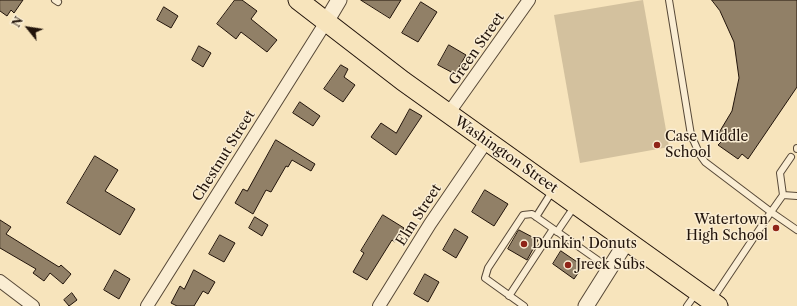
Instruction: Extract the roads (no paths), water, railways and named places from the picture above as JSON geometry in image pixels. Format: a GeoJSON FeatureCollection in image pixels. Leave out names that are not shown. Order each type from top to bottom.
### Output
{"type":"FeatureCollection","features":[{"type":"Feature","properties":{"kind":"main road","name":"Washington Street"},"geometry":{"type":"LineString","coordinates":[[298,0],[486,142],[627,241],[703,301]]}},
{"type":"Feature","properties":{"kind":"street"},"geometry":{"type":"LineString","coordinates":[[326,22],[340,0]]}},
{"type":"Feature","properties":{"kind":"street","name":"Green Street"},"geometry":{"type":"LineString","coordinates":[[448,114],[529,0]]}},
{"type":"Feature","properties":{"kind":"street","name":"Chestnut Street"},"geometry":{"type":"LineString","coordinates":[[147,306],[326,22]]}},
{"type":"Feature","properties":{"kind":"street","name":"Elm Street"},"geometry":{"type":"LineString","coordinates":[[379,306],[430,224],[486,142]]}},
{"type":"Feature","properties":{"kind":"street"},"geometry":{"type":"LineString","coordinates":[[586,306],[627,241]]}},
{"type":"Feature","properties":{"kind":"street"},"geometry":{"type":"LineString","coordinates":[[0,281],[33,306]]}},
{"type":"Feature","properties":{"kind":"lane"},"geometry":{"type":"LineString","coordinates":[[669,0],[691,135],[700,155],[705,162],[797,230]]}},
{"type":"Feature","properties":{"kind":"lane"},"geometry":{"type":"LineString","coordinates":[[703,301],[783,196],[780,173],[791,157]]}},
{"type":"Feature","properties":{"kind":"lane"},"geometry":{"type":"LineString","coordinates":[[536,217],[554,190]]}},
{"type":"Feature","properties":{"kind":"lane"},"geometry":{"type":"LineString","coordinates":[[783,196],[797,196]]}},
{"type":"Feature","properties":{"kind":"lane"},"geometry":{"type":"LineString","coordinates":[[509,296],[555,231],[576,205]]}},
{"type":"Feature","properties":{"kind":"lane"},"geometry":{"type":"LineString","coordinates":[[524,306],[485,278],[486,273],[520,218],[528,214],[536,217],[609,268]]}},
{"type":"Feature","properties":{"kind":"place","name":"Case Middle School"},"geometry":{"type":"Point","coordinates":[657,145]}},
{"type":"Feature","properties":{"kind":"place","name":"Watertown High School"},"geometry":{"type":"Point","coordinates":[776,228]}},
{"type":"Feature","properties":{"kind":"place","name":"Dunkin' Donuts"},"geometry":{"type":"Point","coordinates":[524,244]}},
{"type":"Feature","properties":{"kind":"place","name":"Jreck Subs"},"geometry":{"type":"Point","coordinates":[568,265]}}]}
